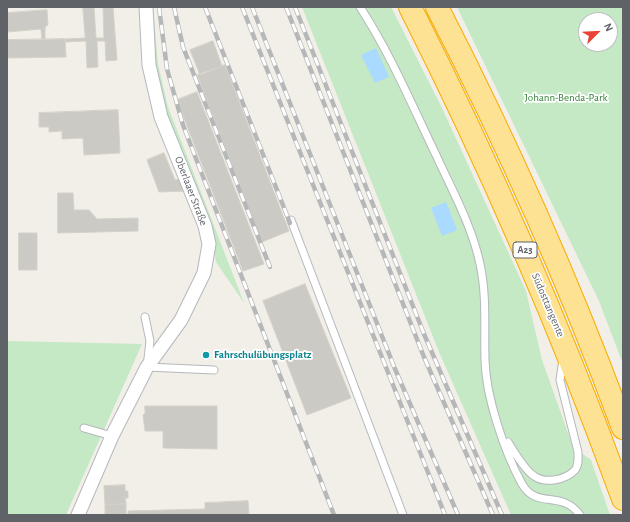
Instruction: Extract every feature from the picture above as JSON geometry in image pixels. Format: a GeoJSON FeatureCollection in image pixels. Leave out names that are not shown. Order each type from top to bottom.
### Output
{"type":"FeatureCollection","features":[{"type":"Feature","properties":{"kind":"highway","name":"Südosttangente"},"geometry":{"type":"LineString","coordinates":[[410,7],[499,191],[565,345],[623,499]]}},
{"type":"Feature","properties":{"kind":"highway","name":"A23"},"geometry":{"type":"LineString","coordinates":[[437,7],[491,115],[527,194],[581,321],[623,428]]}},
{"type":"Feature","properties":{"kind":"street","name":"Oberlaaer Straße"},"geometry":{"type":"LineString","coordinates":[[78,515],[112,436],[147,367],[184,313],[204,273],[209,244],[205,226],[161,117],[149,65],[146,7]]}},
{"type":"Feature","properties":{"kind":"lane"},"geometry":{"type":"LineString","coordinates":[[360,7],[382,45],[412,105],[458,202],[474,240],[485,285],[485,361],[488,392],[500,430],[517,473],[526,490],[538,498],[569,504],[580,515]]}},
{"type":"Feature","properties":{"kind":"lane"},"geometry":{"type":"LineString","coordinates":[[291,220],[403,515]]}},
{"type":"Feature","properties":{"kind":"lane"},"geometry":{"type":"LineString","coordinates":[[145,317],[150,341],[147,367],[214,370]]}},
{"type":"Feature","properties":{"kind":"lane"},"geometry":{"type":"LineString","coordinates":[[500,430],[517,456],[534,476],[546,481],[557,480],[574,470],[578,462],[578,452],[560,380],[565,345]]}},
{"type":"Feature","properties":{"kind":"lane"},"geometry":{"type":"LineString","coordinates":[[84,428],[112,436]]}},
{"type":"Feature","properties":{"kind":"green space"},"geometry":{"type":"Polygon","coordinates":[[[148,7],[153,7],[158,64],[168,107],[244,303],[216,262],[211,231],[163,110],[152,65],[148,7]]]}},
{"type":"Feature","properties":{"kind":"green space"},"geometry":{"type":"Polygon","coordinates":[[[302,7],[391,7],[442,108],[526,291],[542,360],[573,447],[591,460],[610,515],[511,515],[439,352],[302,7]]]}},
{"type":"Feature","properties":{"kind":"green space","name":"Johann-Benda-Park"},"geometry":{"type":"Polygon","coordinates":[[[457,7],[623,7],[623,364],[599,301],[457,7]]]}},
{"type":"Feature","properties":{"kind":"green space"},"geometry":{"type":"Polygon","coordinates":[[[7,341],[142,344],[66,515],[7,515],[7,341]]]}},
{"type":"Feature","properties":{"kind":"water"},"geometry":{"type":"Polygon","coordinates":[[[376,48],[389,77],[375,83],[361,55],[376,48]]]}},
{"type":"Feature","properties":{"kind":"water"},"geometry":{"type":"Polygon","coordinates":[[[446,202],[457,230],[442,236],[431,208],[446,202]]]}},
{"type":"Feature","properties":{"kind":"building"},"geometry":{"type":"Polygon","coordinates":[[[83,7],[94,7],[96,38],[104,38],[103,7],[113,7],[117,60],[106,61],[105,41],[97,41],[98,67],[87,68],[86,41],[65,42],[65,39],[85,38],[83,7]]]}},
{"type":"Feature","properties":{"kind":"building"},"geometry":{"type":"Polygon","coordinates":[[[47,10],[48,25],[45,27],[45,40],[42,40],[41,29],[7,32],[7,13],[47,10]]]}},
{"type":"Feature","properties":{"kind":"building"},"geometry":{"type":"Polygon","coordinates":[[[65,39],[66,57],[7,58],[7,40],[65,39]]]}},
{"type":"Feature","properties":{"kind":"building"},"geometry":{"type":"Polygon","coordinates":[[[213,41],[222,66],[200,75],[190,50],[213,41]]]}},
{"type":"Feature","properties":{"kind":"building"},"geometry":{"type":"Polygon","coordinates":[[[225,65],[289,231],[262,242],[197,75],[225,65]]]}},
{"type":"Feature","properties":{"kind":"building"},"geometry":{"type":"Polygon","coordinates":[[[197,92],[264,264],[243,271],[177,100],[197,92]]]}},
{"type":"Feature","properties":{"kind":"building"},"geometry":{"type":"Polygon","coordinates":[[[118,110],[120,153],[84,155],[83,138],[62,139],[62,131],[49,132],[49,127],[39,127],[39,113],[118,110]]]}},
{"type":"Feature","properties":{"kind":"building"},"geometry":{"type":"Polygon","coordinates":[[[164,153],[175,180],[182,179],[186,191],[159,192],[147,160],[164,153]]]}},
{"type":"Feature","properties":{"kind":"building"},"geometry":{"type":"Polygon","coordinates":[[[58,193],[73,193],[74,210],[89,210],[97,219],[138,218],[138,231],[58,233],[58,193]]]}},
{"type":"Feature","properties":{"kind":"building"},"geometry":{"type":"Polygon","coordinates":[[[19,233],[37,233],[37,270],[19,270],[19,233]]]}},
{"type":"Feature","properties":{"kind":"building"},"geometry":{"type":"Polygon","coordinates":[[[305,284],[351,398],[307,415],[263,301],[305,284]]]}},
{"type":"Feature","properties":{"kind":"building"},"geometry":{"type":"Polygon","coordinates":[[[145,406],[217,406],[217,449],[163,448],[163,431],[145,431],[143,415],[145,413],[145,406]]]}},
{"type":"Feature","properties":{"kind":"building"},"geometry":{"type":"Polygon","coordinates":[[[125,485],[125,491],[128,491],[128,498],[125,498],[126,504],[105,505],[104,486],[125,485]]]}},
{"type":"Feature","properties":{"kind":"building"},"geometry":{"type":"Polygon","coordinates":[[[248,501],[249,515],[128,515],[128,511],[205,509],[205,503],[248,501]]]}},
{"type":"Feature","properties":{"kind":"building"},"geometry":{"type":"Polygon","coordinates":[[[126,504],[126,515],[105,515],[105,505],[126,504]]]}},
{"type":"Feature","properties":{"kind":"railway"},"geometry":{"type":"LineString","coordinates":[[159,7],[167,69],[183,125],[334,515]]}},
{"type":"Feature","properties":{"kind":"railway"},"geometry":{"type":"LineString","coordinates":[[174,7],[183,47],[270,267]]}},
{"type":"Feature","properties":{"kind":"railway"},"geometry":{"type":"LineString","coordinates":[[205,7],[290,223]]}},
{"type":"Feature","properties":{"kind":"railway"},"geometry":{"type":"LineString","coordinates":[[242,7],[445,515]]}},
{"type":"Feature","properties":{"kind":"railway"},"geometry":{"type":"LineString","coordinates":[[252,7],[395,369],[458,515]]}},
{"type":"Feature","properties":{"kind":"railway"},"geometry":{"type":"LineString","coordinates":[[286,7],[424,357],[493,515]]}},
{"type":"Feature","properties":{"kind":"railway"},"geometry":{"type":"LineString","coordinates":[[295,7],[424,334],[502,515]]}},
{"type":"Feature","properties":{"kind":"place","name":"Fahrschulübungsplatz"},"geometry":{"type":"Point","coordinates":[206,355]}}]}
